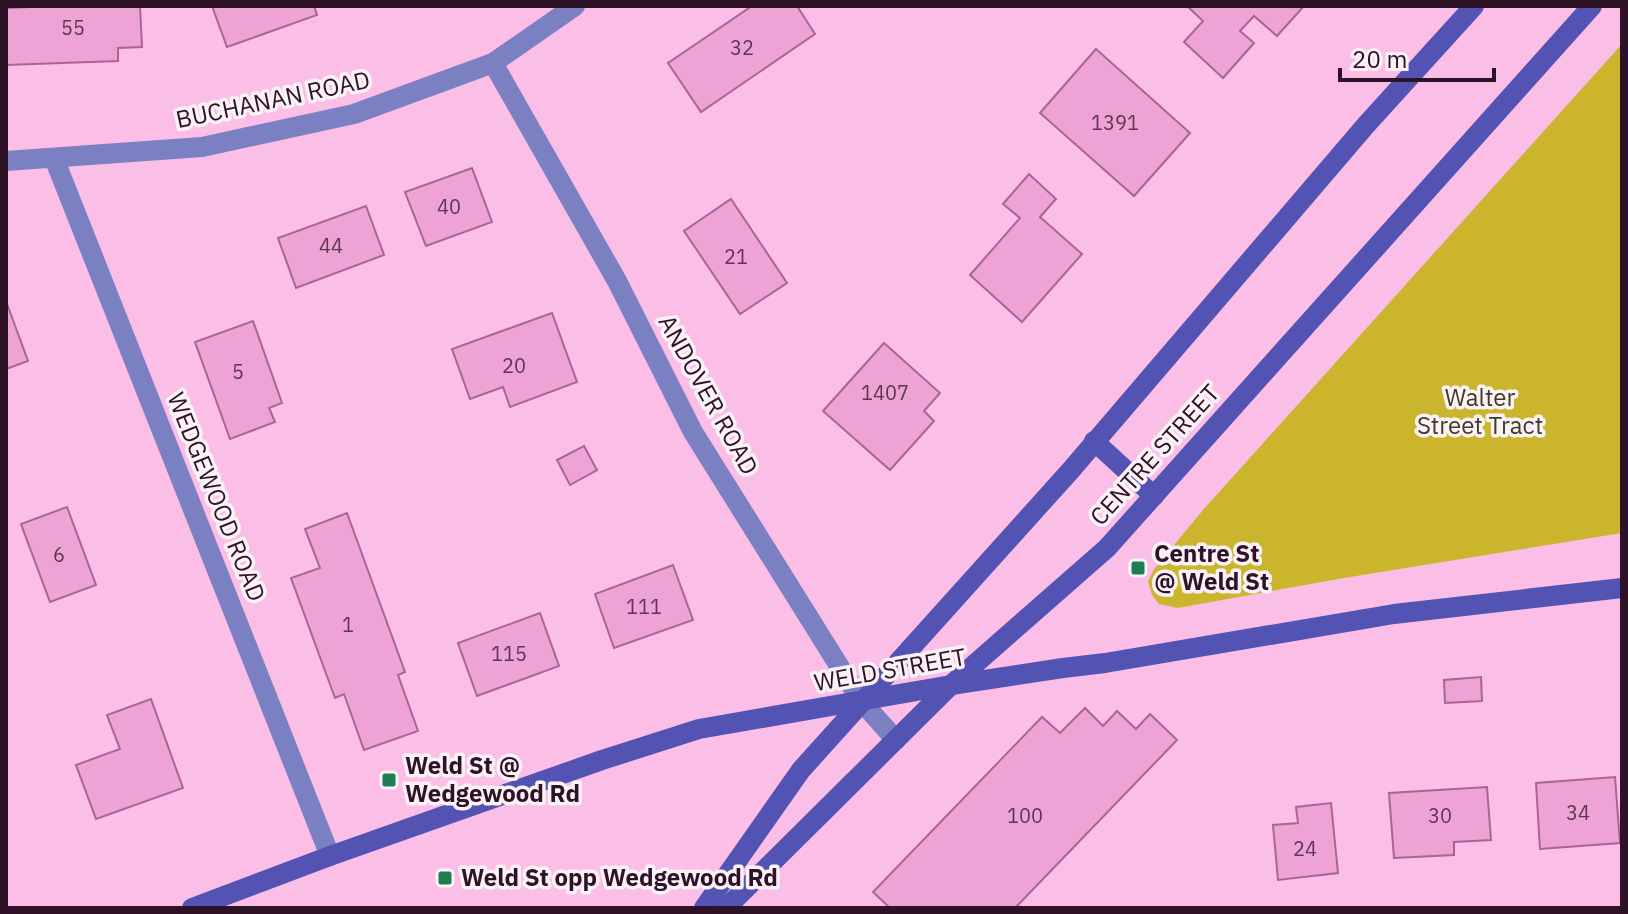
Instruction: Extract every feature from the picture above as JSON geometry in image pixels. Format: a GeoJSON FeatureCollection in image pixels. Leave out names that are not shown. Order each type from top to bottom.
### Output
{"type":"FeatureCollection","features":[{"type":"Feature","properties":{"kind":"main road"},"geometry":{"type":"LineString","coordinates":[[704,908],[801,770],[1474,6]]}},
{"type":"Feature","properties":{"kind":"main road","name":"CENTRE STREET"},"geometry":{"type":"LineString","coordinates":[[726,908],[951,685],[1107,548],[1592,6]]}},
{"type":"Feature","properties":{"kind":"main road"},"geometry":{"type":"LineString","coordinates":[[1094,441],[1154,496]]}},
{"type":"Feature","properties":{"kind":"main road","name":"WELD STREET"},"geometry":{"type":"LineString","coordinates":[[192,908],[330,856],[699,729],[1394,614],[1622,588]]}},
{"type":"Feature","properties":{"kind":"street","name":"BUCHANAN ROAD"},"geometry":{"type":"LineString","coordinates":[[6,161],[202,147],[354,114],[493,63],[575,6]]}},
{"type":"Feature","properties":{"kind":"street","name":"ANDOVER ROAD"},"geometry":{"type":"LineString","coordinates":[[493,63],[617,281],[693,432],[861,701],[896,740]]}},
{"type":"Feature","properties":{"kind":"street","name":"WEDGEWOOD ROAD"},"geometry":{"type":"LineString","coordinates":[[54,158],[330,856]]}},
{"type":"Feature","properties":{"kind":"green space","name":"Walter Street Tract"},"geometry":{"type":"Polygon","coordinates":[[[1622,44],[1622,533],[1178,608],[1159,604],[1152,595],[1148,581],[1155,568],[1203,510],[1622,44]]]}},
{"type":"Feature","properties":{"kind":"building"},"geometry":{"type":"Polygon","coordinates":[[[140,6],[142,47],[118,48],[118,61],[6,65],[6,8],[140,6]]]}},
{"type":"Feature","properties":{"kind":"building"},"geometry":{"type":"Polygon","coordinates":[[[212,6],[314,6],[317,15],[227,47],[212,6]]]}},
{"type":"Feature","properties":{"kind":"building"},"geometry":{"type":"Polygon","coordinates":[[[752,6],[797,6],[815,34],[701,112],[668,63],[752,6]]]}},
{"type":"Feature","properties":{"kind":"building"},"geometry":{"type":"Polygon","coordinates":[[[1187,6],[1304,6],[1277,36],[1254,16],[1240,31],[1254,43],[1223,78],[1184,42],[1203,21],[1187,6]]]}},
{"type":"Feature","properties":{"kind":"building"},"geometry":{"type":"Polygon","coordinates":[[[1096,49],[1190,133],[1134,196],[1040,113],[1096,49]]]}},
{"type":"Feature","properties":{"kind":"building"},"geometry":{"type":"Polygon","coordinates":[[[472,168],[492,222],[426,246],[405,192],[472,168]]]}},
{"type":"Feature","properties":{"kind":"building"},"geometry":{"type":"Polygon","coordinates":[[[1029,174],[1056,199],[1040,217],[1082,254],[1022,322],[970,275],[1020,218],[1003,204],[1029,174]]]}},
{"type":"Feature","properties":{"kind":"building"},"geometry":{"type":"Polygon","coordinates":[[[731,199],[787,283],[740,314],[684,231],[731,199]]]}},
{"type":"Feature","properties":{"kind":"building"},"geometry":{"type":"Polygon","coordinates":[[[366,206],[384,255],[296,288],[278,238],[366,206]]]}},
{"type":"Feature","properties":{"kind":"building"},"geometry":{"type":"Polygon","coordinates":[[[6,301],[28,361],[6,369],[6,301]]]}},
{"type":"Feature","properties":{"kind":"building"},"geometry":{"type":"Polygon","coordinates":[[[552,313],[577,382],[510,407],[503,387],[470,399],[452,349],[552,313]]]}},
{"type":"Feature","properties":{"kind":"building"},"geometry":{"type":"Polygon","coordinates":[[[253,321],[282,403],[269,408],[275,422],[230,439],[195,342],[253,321]]]}},
{"type":"Feature","properties":{"kind":"building"},"geometry":{"type":"Polygon","coordinates":[[[884,343],[940,393],[924,411],[934,421],[890,470],[823,411],[884,343]]]}},
{"type":"Feature","properties":{"kind":"building"},"geometry":{"type":"Polygon","coordinates":[[[584,446],[597,470],[570,485],[557,460],[584,446]]]}},
{"type":"Feature","properties":{"kind":"building"},"geometry":{"type":"Polygon","coordinates":[[[67,507],[96,585],[50,602],[21,524],[67,507]]]}},
{"type":"Feature","properties":{"kind":"building"},"geometry":{"type":"Polygon","coordinates":[[[347,513],[405,672],[398,675],[418,731],[364,750],[344,694],[335,698],[291,578],[320,568],[305,529],[347,513]]]}},
{"type":"Feature","properties":{"kind":"building"},"geometry":{"type":"Polygon","coordinates":[[[673,565],[693,620],[614,648],[595,594],[673,565]]]}},
{"type":"Feature","properties":{"kind":"building"},"geometry":{"type":"Polygon","coordinates":[[[540,613],[559,666],[477,696],[458,643],[540,613]]]}},
{"type":"Feature","properties":{"kind":"building"},"geometry":{"type":"Polygon","coordinates":[[[1481,677],[1482,701],[1445,703],[1444,680],[1481,677]]]}},
{"type":"Feature","properties":{"kind":"building"},"geometry":{"type":"Polygon","coordinates":[[[151,699],[183,788],[96,819],[76,765],[120,749],[107,715],[151,699]]]}},
{"type":"Feature","properties":{"kind":"building"},"geometry":{"type":"Polygon","coordinates":[[[1085,708],[1103,726],[1117,711],[1136,729],[1150,714],[1177,740],[1015,908],[890,908],[873,892],[1042,717],[1060,733],[1085,708]]]}},
{"type":"Feature","properties":{"kind":"building"},"geometry":{"type":"Polygon","coordinates":[[[1615,777],[1620,843],[1540,849],[1536,783],[1615,777]]]}},
{"type":"Feature","properties":{"kind":"building"},"geometry":{"type":"Polygon","coordinates":[[[1487,787],[1491,840],[1454,842],[1454,855],[1394,858],[1389,793],[1487,787]]]}},
{"type":"Feature","properties":{"kind":"building"},"geometry":{"type":"Polygon","coordinates":[[[1331,803],[1338,873],[1278,880],[1273,825],[1298,823],[1296,807],[1331,803]]]}},
{"type":"Feature","properties":{"kind":"place","name":"Centre St @ Weld St"},"geometry":{"type":"Point","coordinates":[1138,568]}},
{"type":"Feature","properties":{"kind":"place","name":"Weld St @ Wedgewood Rd"},"geometry":{"type":"Point","coordinates":[389,780]}},
{"type":"Feature","properties":{"kind":"place","name":"Weld St opp Wedgewood Rd"},"geometry":{"type":"Point","coordinates":[445,878]}}]}
